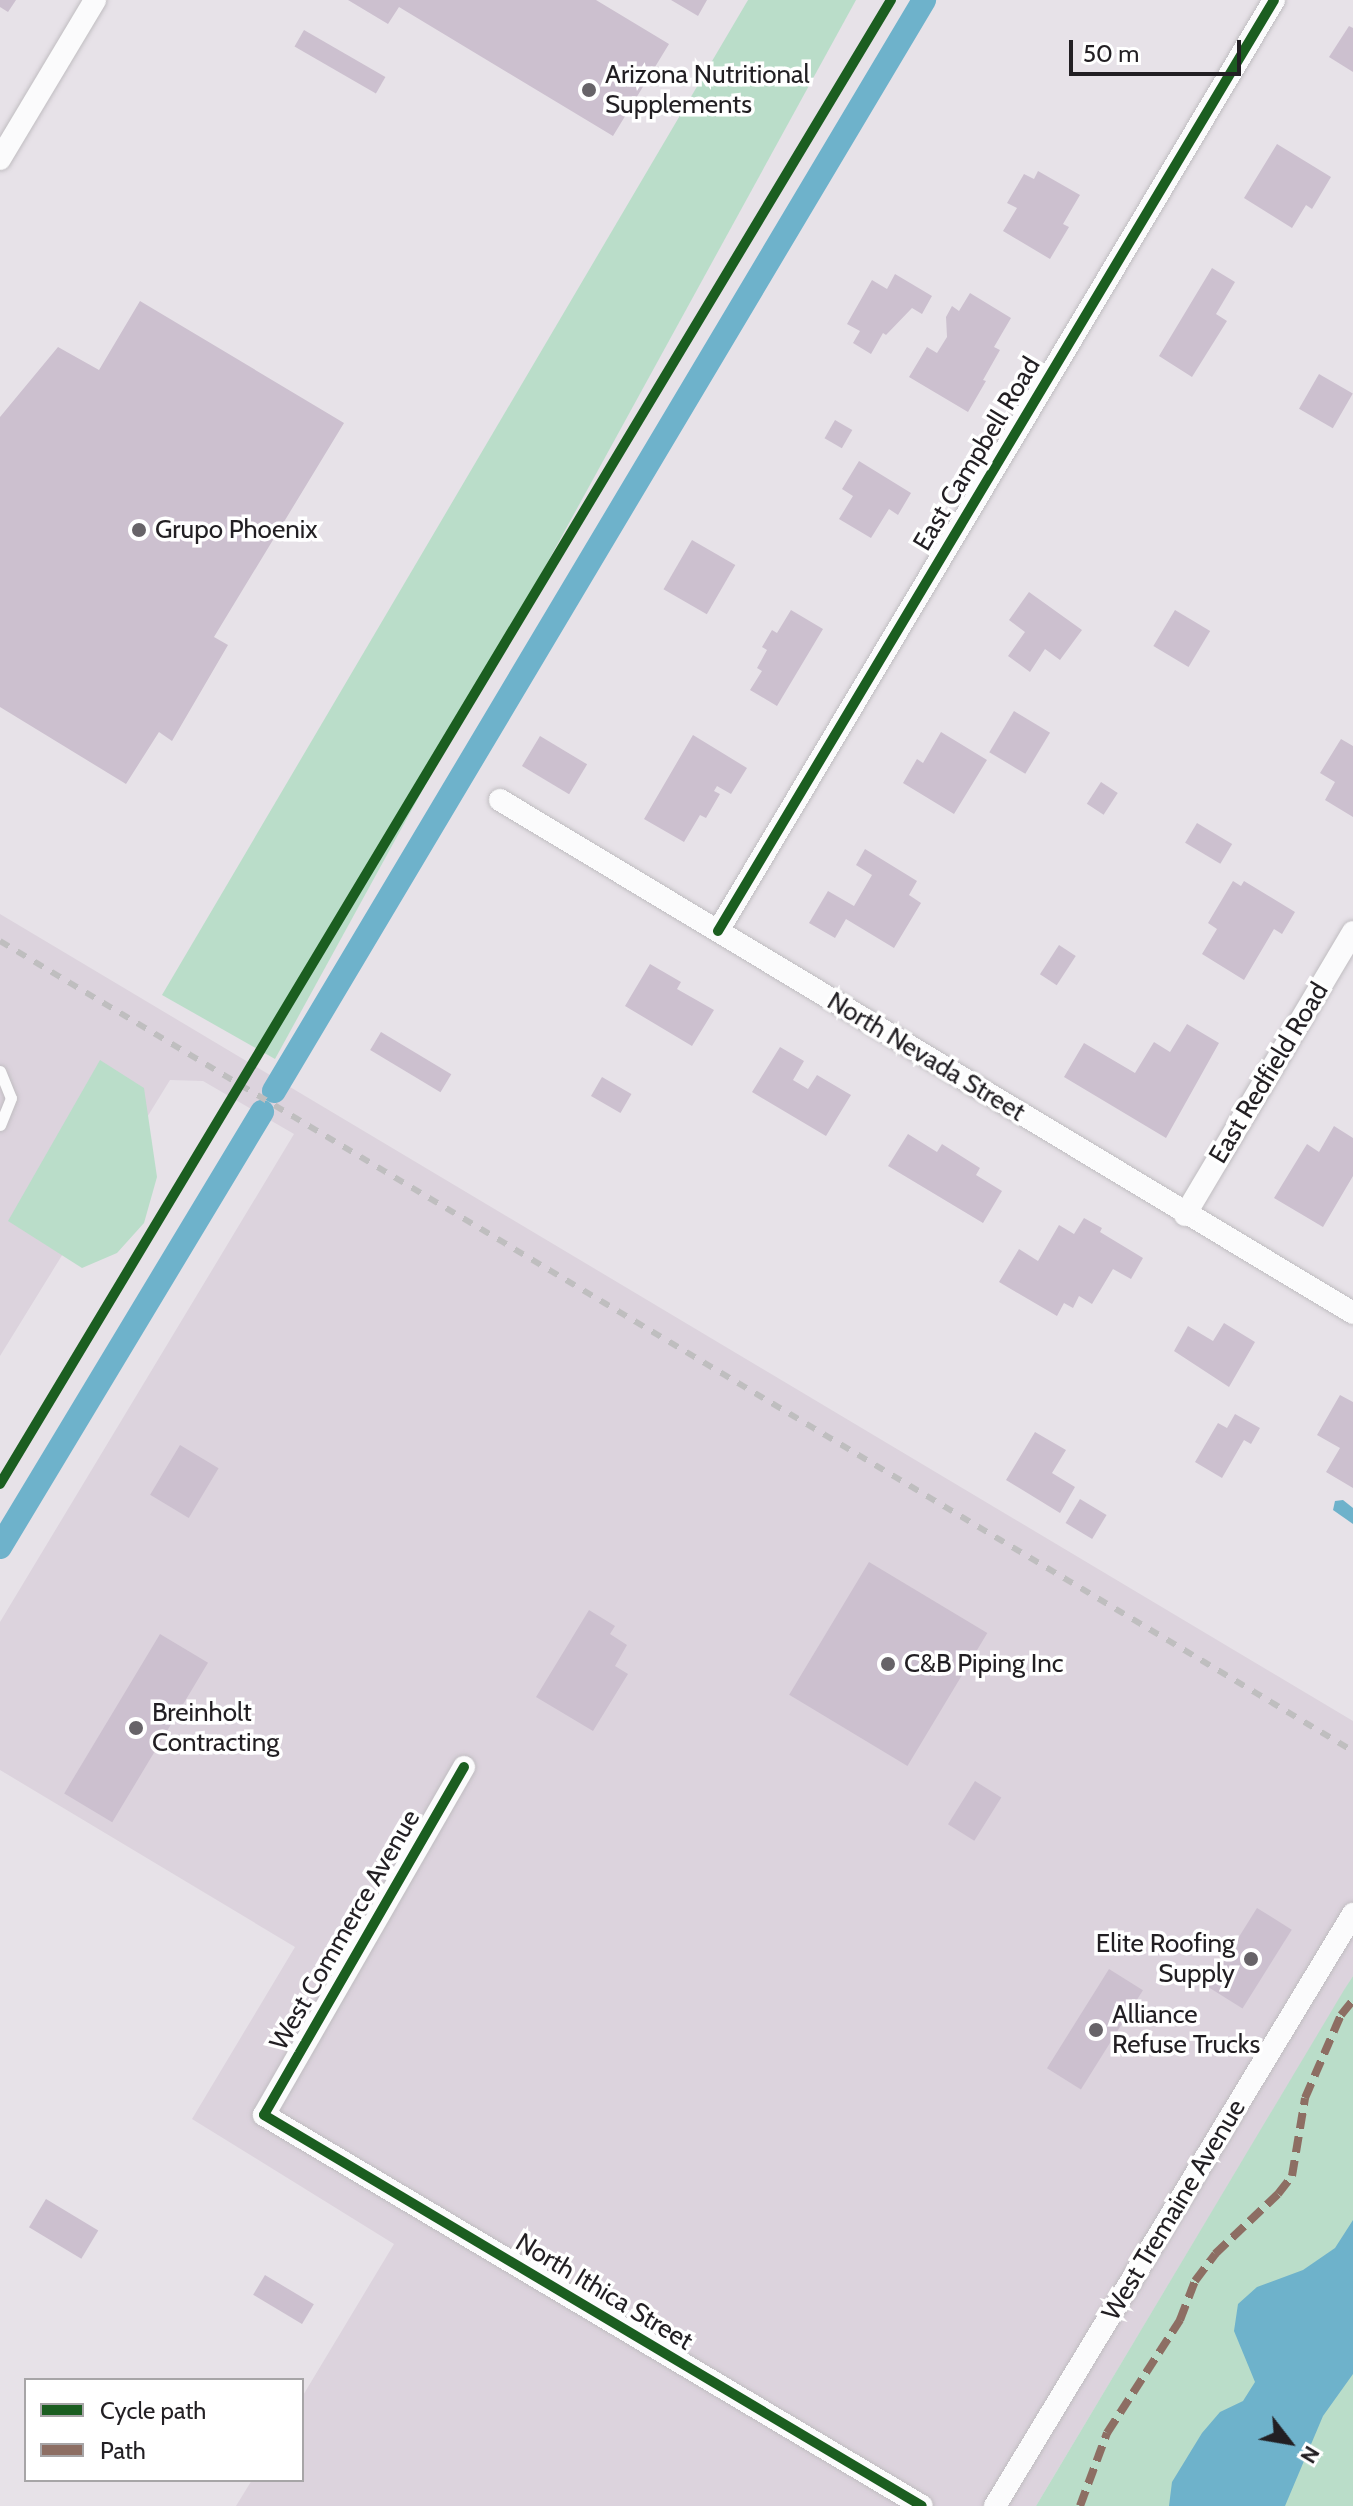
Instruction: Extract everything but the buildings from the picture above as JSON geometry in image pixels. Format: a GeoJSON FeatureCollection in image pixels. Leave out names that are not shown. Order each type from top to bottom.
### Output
{"type":"FeatureCollection","features":[{"type":"Feature","properties":{"kind":"street"},"geometry":{"type":"LineString","coordinates":[[0,159],[95,0]]}},
{"type":"Feature","properties":{"kind":"street","name":"East Campbell Road"},"geometry":{"type":"LineString","coordinates":[[718,931],[1274,0]]}},
{"type":"Feature","properties":{"kind":"street","name":"North Nevada Street"},"geometry":{"type":"LineString","coordinates":[[500,800],[1185,1215],[1353,1313]]}},
{"type":"Feature","properties":{"kind":"street","name":"East Redfield Road"},"geometry":{"type":"LineString","coordinates":[[1185,1215],[1353,932]]}},
{"type":"Feature","properties":{"kind":"street","name":"West Commerce Avenue"},"geometry":{"type":"LineString","coordinates":[[264,2115],[464,1767]]}},
{"type":"Feature","properties":{"kind":"street","name":"West Tremaine Avenue"},"geometry":{"type":"LineString","coordinates":[[995,2506],[1353,1914]]}},
{"type":"Feature","properties":{"kind":"street","name":"North Ithica Street"},"geometry":{"type":"LineString","coordinates":[[264,2115],[922,2506]]}},
{"type":"Feature","properties":{"kind":"lane"},"geometry":{"type":"LineString","coordinates":[[0,1071],[11,1098],[0,1125]]}},
{"type":"Feature","properties":{"kind":"shaded area"},"geometry":{"type":"Polygon","coordinates":[[[0,914],[1353,1721],[1353,1976],[1036,2506],[236,2506],[251,2482],[304,2482],[304,2394],[394,2244],[192,2119],[295,1947],[0,1770],[0,1622],[294,1134],[203,1081],[170,1080],[0,1356],[0,914]]]}},
{"type":"Feature","properties":{"kind":"green space"},"geometry":{"type":"Polygon","coordinates":[[[748,0],[856,0],[275,1059],[162,995],[748,0]]]}},
{"type":"Feature","properties":{"kind":"green space"},"geometry":{"type":"Polygon","coordinates":[[[100,1060],[144,1088],[157,1177],[144,1223],[117,1253],[82,1268],[8,1221],[100,1060]]]}},
{"type":"Feature","properties":{"kind":"green space"},"geometry":{"type":"Polygon","coordinates":[[[1353,1976],[1353,2506],[1036,2506],[1344,1990],[1353,1976]]]}},
{"type":"Feature","properties":{"kind":"water"},"geometry":{"type":"Polygon","coordinates":[[[1343,1500],[1353,1508],[1353,1524],[1333,1510],[1335,1501],[1343,1500]]]}},
{"type":"Feature","properties":{"kind":"water"},"geometry":{"type":"Polygon","coordinates":[[[1353,2220],[1353,2374],[1323,2416],[1285,2506],[1169,2506],[1172,2482],[1202,2433],[1220,2412],[1243,2401],[1255,2382],[1234,2331],[1238,2304],[1257,2287],[1303,2270],[1335,2248],[1353,2220]]]}},
{"type":"Feature","properties":{"kind":"waterway"},"geometry":{"type":"LineString","coordinates":[[274,1091],[924,0]]}},
{"type":"Feature","properties":{"kind":"waterway"},"geometry":{"type":"LineString","coordinates":[[0,1547],[262,1112]]}},
{"type":"Feature","properties":{"kind":"railway"},"geometry":{"type":"LineString","coordinates":[[0,941],[1353,1751]]}},
{"type":"Feature","properties":{"kind":"marked path"},"geometry":{"type":"LineString","coordinates":[[1080,2506],[1107,2433],[1180,2320],[1195,2281],[1215,2254],[1278,2194],[1292,2176],[1305,2098],[1341,2015],[1353,2000]]}},
{"type":"Feature","properties":{"kind":"cycle path"},"geometry":{"type":"LineString","coordinates":[[0,1484],[891,0]]}},
{"type":"Feature","properties":{"kind":"cycle path"},"geometry":{"type":"LineString","coordinates":[[718,931],[1274,0]]}},
{"type":"Feature","properties":{"kind":"cycle path"},"geometry":{"type":"LineString","coordinates":[[464,1767],[264,2115],[922,2506]]}},
{"type":"Feature","properties":{"kind":"place","name":"Arizona Nutritional Supplements"},"geometry":{"type":"Point","coordinates":[589,90]}},
{"type":"Feature","properties":{"kind":"place","name":"Grupo Phoenix"},"geometry":{"type":"Point","coordinates":[139,530]}},
{"type":"Feature","properties":{"kind":"place","name":"C&B Piping Inc"},"geometry":{"type":"Point","coordinates":[888,1664]}},
{"type":"Feature","properties":{"kind":"place","name":"Breinholt Contracting"},"geometry":{"type":"Point","coordinates":[136,1728]}},
{"type":"Feature","properties":{"kind":"place","name":"Elite Roofing Supply"},"geometry":{"type":"Point","coordinates":[1251,1959]}},
{"type":"Feature","properties":{"kind":"place","name":"Alliance Refuse Trucks"},"geometry":{"type":"Point","coordinates":[1096,2030]}}]}
